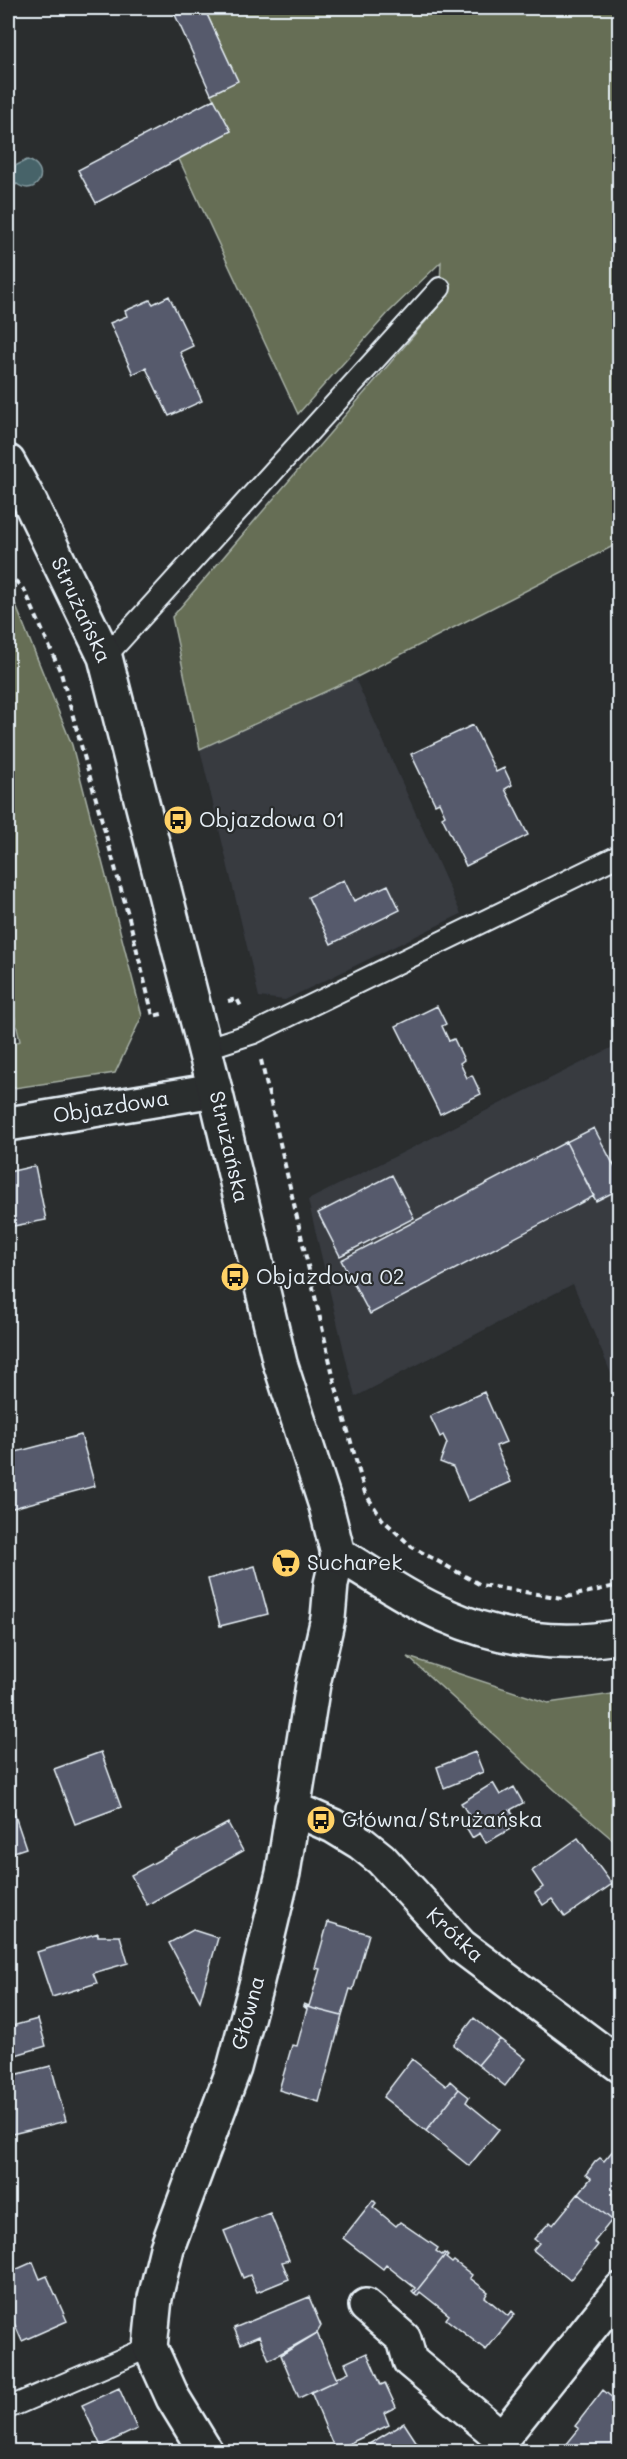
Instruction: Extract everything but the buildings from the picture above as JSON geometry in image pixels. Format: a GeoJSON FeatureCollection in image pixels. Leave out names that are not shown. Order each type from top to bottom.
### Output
{"type":"FeatureCollection","features":[{"type":"Feature","properties":{"kind":"street","name":"Strużańska"},"geometry":{"type":"LineString","coordinates":[[8,462],[28,498],[105,657],[215,1090],[280,1363],[326,1506],[338,1554]]}},
{"type":"Feature","properties":{"kind":"street","name":"Objazdowa"},"geometry":{"type":"LineString","coordinates":[[8,1124],[215,1090]]}},
{"type":"Feature","properties":{"kind":"street"},"geometry":{"type":"LineString","coordinates":[[338,1554],[446,1616],[484,1630],[525,1638],[566,1641],[620,1636]]}},
{"type":"Feature","properties":{"kind":"street","name":"Główna"},"geometry":{"type":"LineString","coordinates":[[206,2451],[173,2398],[150,2346],[155,2298],[167,2248],[240,2047],[279,1888],[313,1684],[328,1618],[331,1584],[338,1554]]}},
{"type":"Feature","properties":{"kind":"street","name":"Krótka"},"geometry":{"type":"LineString","coordinates":[[292,1808],[333,1826],[361,1843],[381,1859],[461,1946],[620,2065]]}},
{"type":"Feature","properties":{"kind":"street"},"geometry":{"type":"LineString","coordinates":[[366,2306],[404,2339],[410,2361],[502,2438],[620,2290]]}},
{"type":"Feature","properties":{"kind":"lane"},"geometry":{"type":"LineString","coordinates":[[105,657],[440,288]]}},
{"type":"Feature","properties":{"kind":"lane"},"geometry":{"type":"LineString","coordinates":[[204,1049],[254,1033],[620,855]]}},
{"type":"Feature","properties":{"kind":"lane"},"geometry":{"type":"LineString","coordinates":[[8,2408],[150,2346]]}},
{"type":"Feature","properties":{"kind":"shaded area"},"geometry":{"type":"Polygon","coordinates":[[[355,678],[461,914],[285,1000],[259,997],[200,749],[355,678]]]}},
{"type":"Feature","properties":{"kind":"shaded area"},"geometry":{"type":"Polygon","coordinates":[[[619,1044],[619,1392],[573,1284],[355,1397],[308,1200],[619,1044]]]}},
{"type":"Feature","properties":{"kind":"green space"},"geometry":{"type":"Polygon","coordinates":[[[204,8],[619,8],[619,543],[355,678],[200,749],[172,617],[439,306],[441,262],[389,312],[298,414],[179,159],[231,131],[211,94],[237,81],[204,8]]]}},
{"type":"Feature","properties":{"kind":"green space"},"geometry":{"type":"Polygon","coordinates":[[[8,594],[14,601],[72,745],[142,1016],[115,1073],[8,1089],[8,1046],[20,1041],[8,987],[8,594]]]}},
{"type":"Feature","properties":{"kind":"green space"},"geometry":{"type":"Polygon","coordinates":[[[408,1657],[548,1703],[619,1693],[619,1845],[566,1800],[408,1657]]]}},
{"type":"Feature","properties":{"kind":"water"},"geometry":{"type":"Polygon","coordinates":[[[27,160],[39,169],[41,175],[36,185],[24,188],[17,184],[8,189],[8,183],[13,180],[15,166],[27,160]]]}},
{"type":"Feature","properties":{"kind":"place","name":"Objazdowa 01"},"geometry":{"type":"Point","coordinates":[178,820]}},
{"type":"Feature","properties":{"kind":"place","name":"Objazdowa 02"},"geometry":{"type":"Point","coordinates":[235,1277]}},
{"type":"Feature","properties":{"kind":"place","name":"Sucharek"},"geometry":{"type":"Point","coordinates":[286,1563]}},
{"type":"Feature","properties":{"kind":"place","name":"Główna/Strużańska"},"geometry":{"type":"Point","coordinates":[321,1820]}}]}
